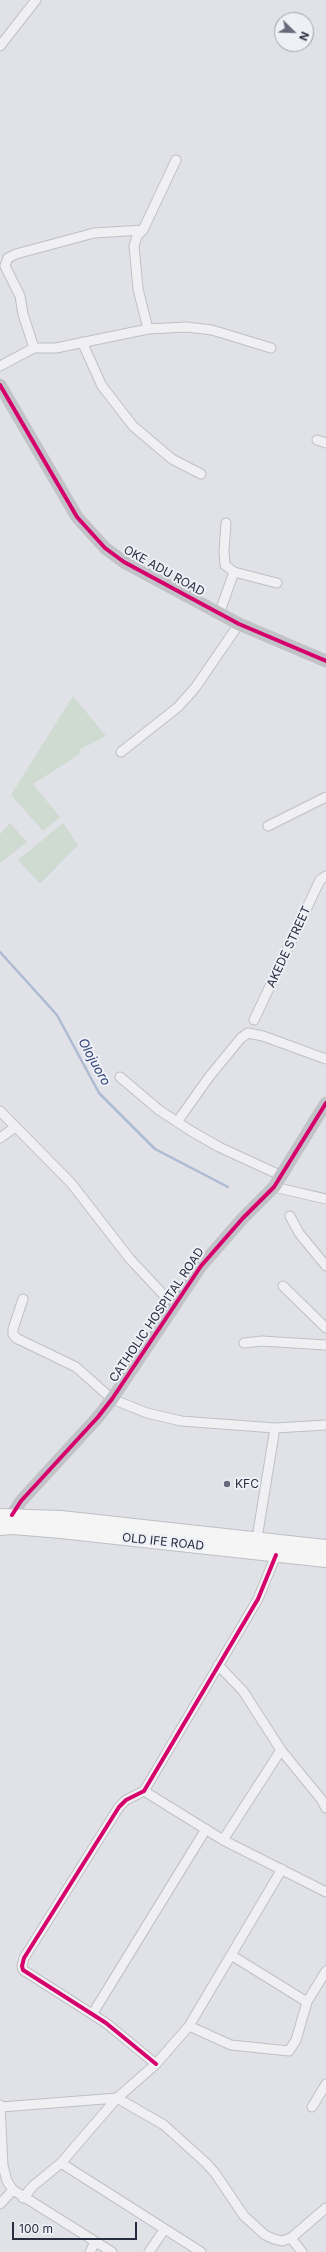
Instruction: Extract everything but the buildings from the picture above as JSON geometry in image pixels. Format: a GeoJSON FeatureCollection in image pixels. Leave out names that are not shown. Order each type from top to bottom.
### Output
{"type":"FeatureCollection","features":[{"type":"Feature","properties":{"kind":"main road","name":"OLD IFE ROAD"},"geometry":{"type":"LineString","coordinates":[[6,1515],[61,1518],[257,1538],[320,1553]]}},
{"type":"Feature","properties":{"kind":"main road","name":"OLD IFE ROAD"},"geometry":{"type":"LineString","coordinates":[[0,1528],[13,1527],[61,1530],[276,1555],[320,1553]]}},
{"type":"Feature","properties":{"kind":"street"},"geometry":{"type":"LineString","coordinates":[[0,46],[36,0]]}},
{"type":"Feature","properties":{"kind":"street"},"geometry":{"type":"LineString","coordinates":[[148,329],[138,290],[134,246],[137,236],[143,230],[176,160]]}},
{"type":"Feature","properties":{"kind":"street"},"geometry":{"type":"LineString","coordinates":[[34,348],[23,314],[20,296],[5,266],[8,258],[16,254],[94,233],[143,230]]}},
{"type":"Feature","properties":{"kind":"street"},"geometry":{"type":"LineString","coordinates":[[0,366],[34,348],[56,348],[148,329],[187,327],[212,330],[271,348]]}},
{"type":"Feature","properties":{"kind":"street"},"geometry":{"type":"LineString","coordinates":[[82,342],[102,386],[133,426],[172,459],[201,474]]}},
{"type":"Feature","properties":{"kind":"street","name":"OKE ADU ROAD"},"geometry":{"type":"LineString","coordinates":[[0,385],[62,494],[90,533],[124,562],[239,624],[326,662]]}},
{"type":"Feature","properties":{"kind":"street"},"geometry":{"type":"LineString","coordinates":[[316,440],[326,443]]}},
{"type":"Feature","properties":{"kind":"street"},"geometry":{"type":"LineString","coordinates":[[226,523],[224,551],[225,565],[234,572],[277,583]]}},
{"type":"Feature","properties":{"kind":"street"},"geometry":{"type":"LineString","coordinates":[[220,614],[234,572]]}},
{"type":"Feature","properties":{"kind":"street"},"geometry":{"type":"LineString","coordinates":[[121,752],[178,707],[195,688],[239,624]]}},
{"type":"Feature","properties":{"kind":"street"},"geometry":{"type":"LineString","coordinates":[[268,826],[326,797]]}},
{"type":"Feature","properties":{"kind":"street","name":"AKEDE STREET"},"geometry":{"type":"LineString","coordinates":[[254,1020],[320,880],[326,876]]}},
{"type":"Feature","properties":{"kind":"street"},"geometry":{"type":"LineString","coordinates":[[177,1122],[236,1044],[248,1034],[263,1036],[326,1059]]}},
{"type":"Feature","properties":{"kind":"street"},"geometry":{"type":"LineString","coordinates":[[120,1077],[159,1110],[177,1122],[219,1147],[282,1176]]}},
{"type":"Feature","properties":{"kind":"street","name":"CATHOLIC HOSPITAL ROAD"},"geometry":{"type":"LineString","coordinates":[[6,1515],[21,1501],[98,1417],[112,1399],[200,1266],[218,1245],[274,1187],[282,1176],[326,1103]]}},
{"type":"Feature","properties":{"kind":"street"},"geometry":{"type":"LineString","coordinates":[[0,1111],[71,1183],[130,1259],[174,1306]]}},
{"type":"Feature","properties":{"kind":"street"},"geometry":{"type":"LineString","coordinates":[[0,1138],[15,1127]]}},
{"type":"Feature","properties":{"kind":"street"},"geometry":{"type":"LineString","coordinates":[[274,1187],[326,1199]]}},
{"type":"Feature","properties":{"kind":"street"},"geometry":{"type":"LineString","coordinates":[[290,1216],[298,1234],[326,1266]]}},
{"type":"Feature","properties":{"kind":"street"},"geometry":{"type":"LineString","coordinates":[[283,1286],[326,1328]]}},
{"type":"Feature","properties":{"kind":"street"},"geometry":{"type":"LineString","coordinates":[[23,1299],[13,1329],[13,1334],[16,1338],[76,1366],[112,1399],[166,1418],[275,1428],[326,1425]]}},
{"type":"Feature","properties":{"kind":"street"},"geometry":{"type":"LineString","coordinates":[[244,1342],[262,1341],[326,1345]]}},
{"type":"Feature","properties":{"kind":"street"},"geometry":{"type":"LineString","coordinates":[[257,1538],[275,1428]]}},
{"type":"Feature","properties":{"kind":"street"},"geometry":{"type":"LineString","coordinates":[[156,2064],[93,2013],[23,1970],[22,1966],[24,1958],[119,1807],[126,1800],[144,1791],[258,1599],[276,1555]]}},
{"type":"Feature","properties":{"kind":"street"},"geometry":{"type":"LineString","coordinates":[[218,1665],[243,1691],[281,1750],[326,1807]]}},
{"type":"Feature","properties":{"kind":"street"},"geometry":{"type":"LineString","coordinates":[[223,1840],[281,1750]]}},
{"type":"Feature","properties":{"kind":"street"},"geometry":{"type":"LineString","coordinates":[[144,1791],[223,1840],[326,1892]]}},
{"type":"Feature","properties":{"kind":"street"},"geometry":{"type":"LineString","coordinates":[[93,2013],[138,1937],[206,1829]]}},
{"type":"Feature","properties":{"kind":"street"},"geometry":{"type":"LineString","coordinates":[[23,2198],[33,2186],[60,2163],[117,2098],[156,2064],[189,2026],[282,1869]]}},
{"type":"Feature","properties":{"kind":"street"},"geometry":{"type":"LineString","coordinates":[[231,1955],[307,2002]]}},
{"type":"Feature","properties":{"kind":"street"},"geometry":{"type":"LineString","coordinates":[[189,2026],[231,2044],[288,2051],[296,2040],[307,2002],[326,1971]]}},
{"type":"Feature","properties":{"kind":"street"},"geometry":{"type":"LineString","coordinates":[[312,2107],[326,2084]]}},
{"type":"Feature","properties":{"kind":"street"},"geometry":{"type":"LineString","coordinates":[[112,2252],[23,2198],[13,2190],[7,2181],[3,2166],[0,2106],[117,2098],[164,2125],[215,2173],[244,2216],[265,2235],[282,2241],[291,2238],[326,2208]]}},
{"type":"Feature","properties":{"kind":"street"},"geometry":{"type":"LineString","coordinates":[[60,2163],[201,2252]]}},
{"type":"Feature","properties":{"kind":"street"},"geometry":{"type":"LineString","coordinates":[[0,2204],[13,2190]]}},
{"type":"Feature","properties":{"kind":"street"},"geometry":{"type":"LineString","coordinates":[[150,2252],[164,2230]]}},
{"type":"Feature","properties":{"kind":"street"},"geometry":{"type":"LineString","coordinates":[[291,2238],[302,2252]]}},
{"type":"Feature","properties":{"kind":"street"},"geometry":{"type":"LineString","coordinates":[[90,2252],[95,2242]]}},
{"type":"Feature","properties":{"kind":"shaded area"},"geometry":{"type":"Polygon","coordinates":[[[73,696],[106,736],[79,750],[80,754],[33,784],[60,817],[43,831],[11,795],[73,696]]]}},
{"type":"Feature","properties":{"kind":"shaded area"},"geometry":{"type":"Polygon","coordinates":[[[10,823],[27,842],[0,863],[0,834],[10,823]]]}},
{"type":"Feature","properties":{"kind":"shaded area"},"geometry":{"type":"Polygon","coordinates":[[[63,823],[78,845],[40,884],[18,860],[63,823]]]}},
{"type":"Feature","properties":{"kind":"waterway","name":"Olojuoro"},"geometry":{"type":"LineString","coordinates":[[0,952],[57,1015],[99,1093],[155,1149],[228,1187]]}},
{"type":"Feature","properties":{"kind":"cycle path"},"geometry":{"type":"LineString","coordinates":[[0,385],[77,517],[105,548],[124,562],[239,624],[326,661]]}},
{"type":"Feature","properties":{"kind":"cycle path"},"geometry":{"type":"LineString","coordinates":[[12,1515],[21,1501],[98,1417],[112,1399],[201,1266],[243,1218],[274,1187],[326,1103]]}},
{"type":"Feature","properties":{"kind":"cycle path"},"geometry":{"type":"LineString","coordinates":[[156,2064],[106,2023],[23,1970],[22,1966],[24,1958],[119,1807],[126,1800],[144,1791],[258,1599],[276,1555]]}},
{"type":"Feature","properties":{"kind":"place","name":"KFC"},"geometry":{"type":"Point","coordinates":[227,1484]}}]}
